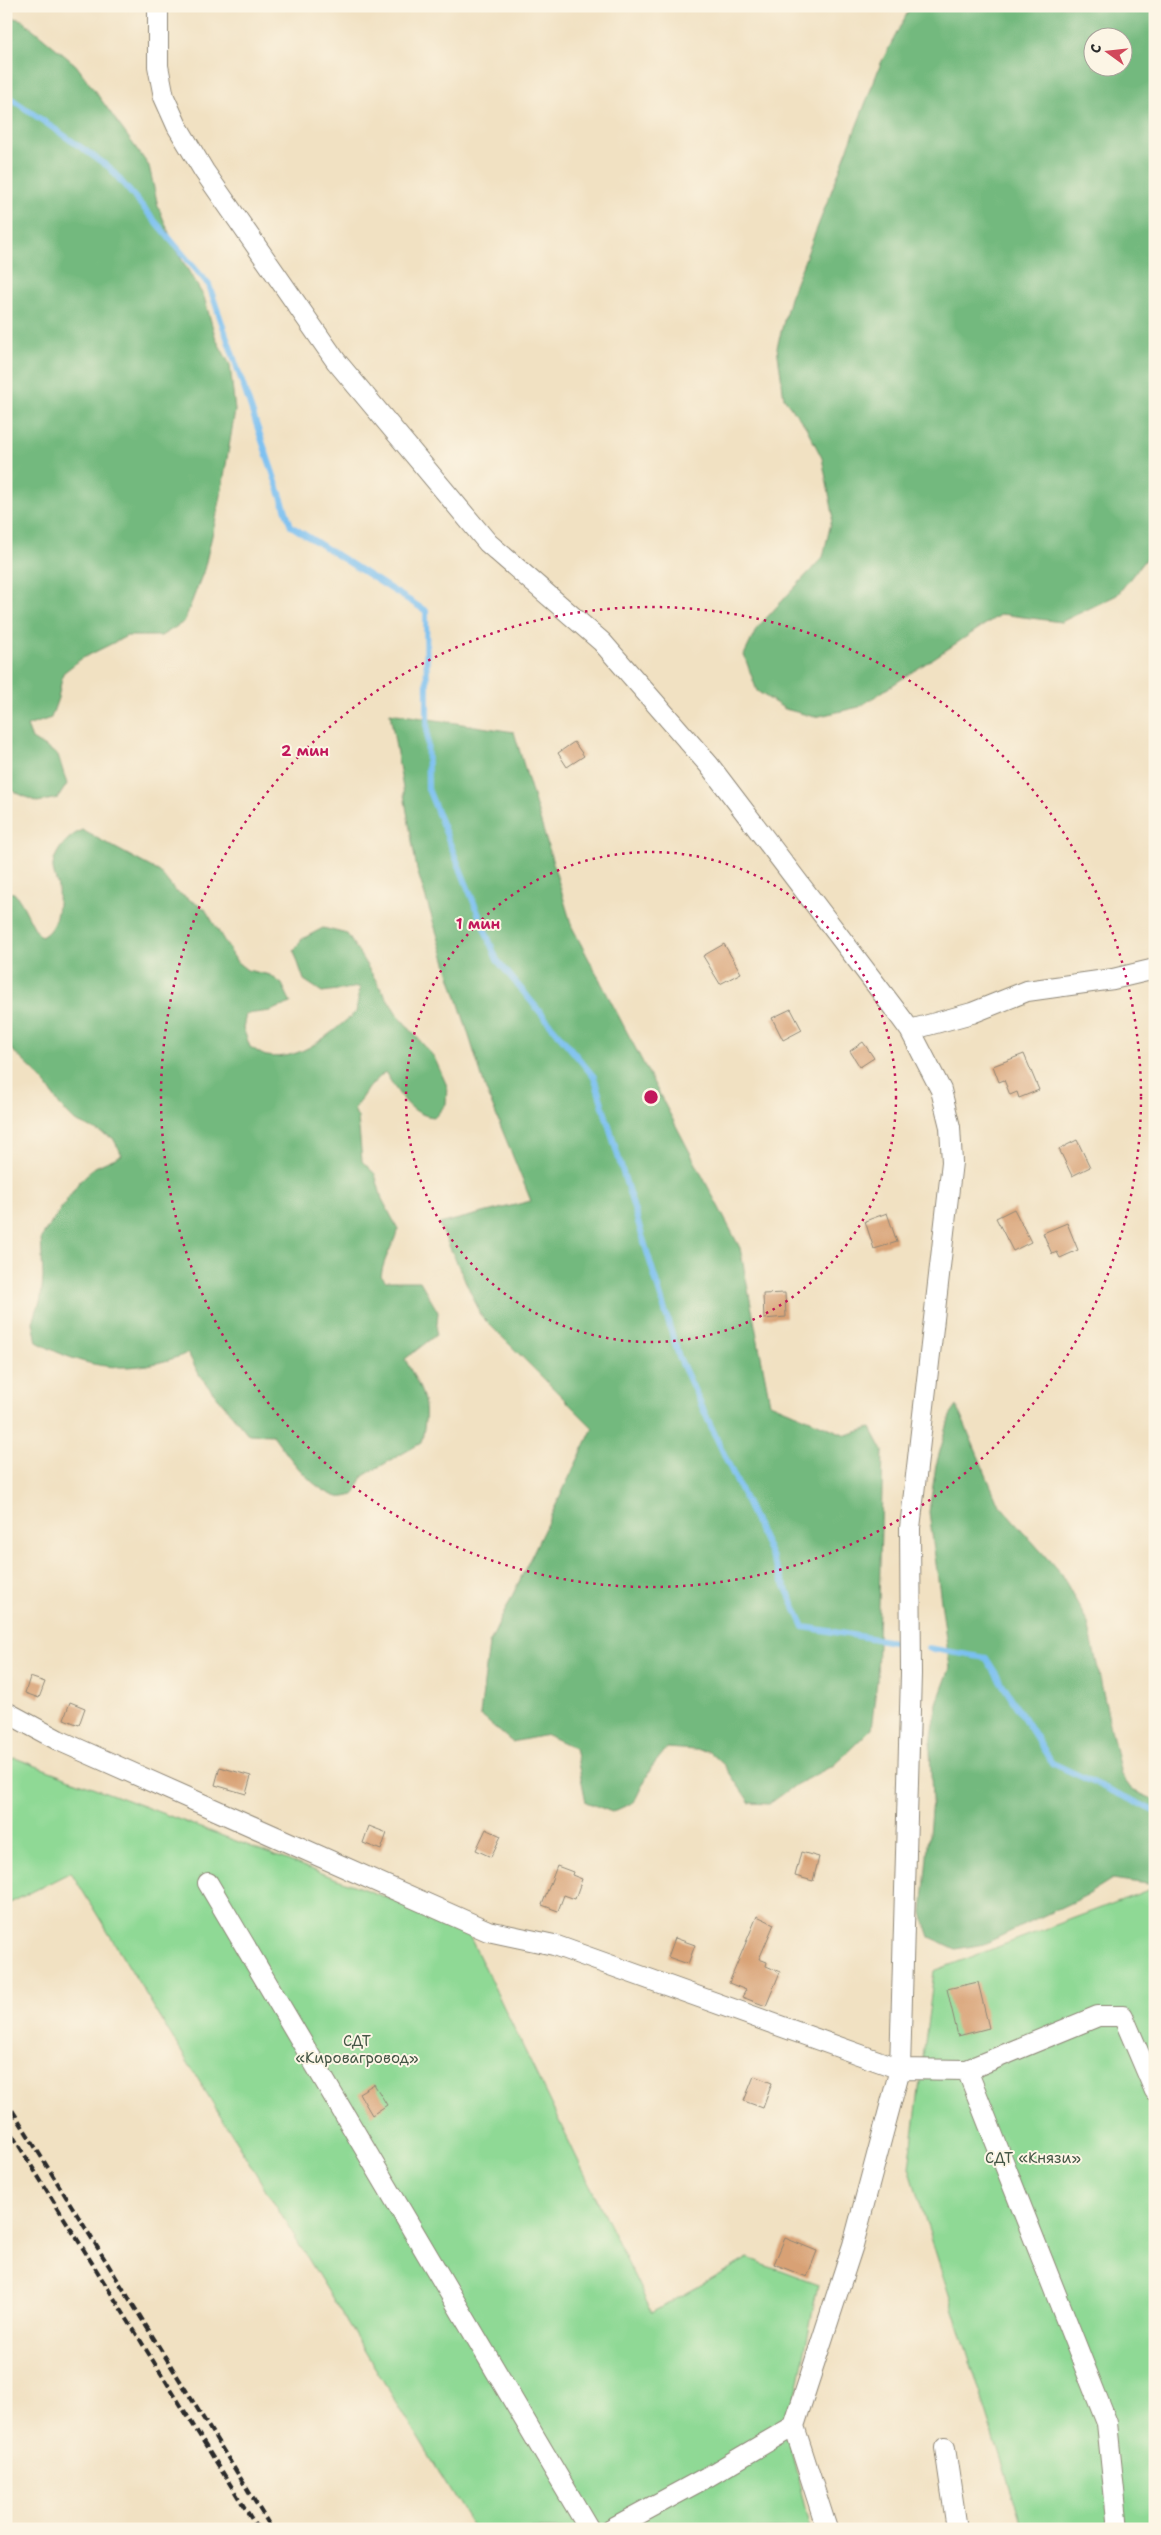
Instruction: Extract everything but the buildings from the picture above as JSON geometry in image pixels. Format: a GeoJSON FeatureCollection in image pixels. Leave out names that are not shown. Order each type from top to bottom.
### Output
{"type":"FeatureCollection","features":[{"type":"Feature","properties":{"kind":"street"},"geometry":{"type":"LineString","coordinates":[[158,6],[158,66],[164,96],[177,126],[204,171],[336,361],[488,543],[602,642],[709,765],[910,1030],[941,1090],[950,1127],[952,1162],[910,1528],[911,1674],[900,2069],[853,2245],[794,2426],[826,2529]]}},
{"type":"Feature","properties":{"kind":"street"},"geometry":{"type":"LineString","coordinates":[[910,1030],[972,1013],[1027,991],[1113,980],[1155,969]]}},
{"type":"Feature","properties":{"kind":"street"},"geometry":{"type":"LineString","coordinates":[[6,1712],[58,1740],[488,1931],[554,1945],[900,2069],[967,2070],[1098,2016],[1122,2016],[1155,2091]]}},
{"type":"Feature","properties":{"kind":"street"},"geometry":{"type":"LineString","coordinates":[[208,1883],[589,2529]]}},
{"type":"Feature","properties":{"kind":"street"},"geometry":{"type":"LineString","coordinates":[[967,2070],[1106,2423],[1118,2529]]}},
{"type":"Feature","properties":{"kind":"street"},"geometry":{"type":"LineString","coordinates":[[611,2529],[709,2476],[794,2426]]}},
{"type":"Feature","properties":{"kind":"street"},"geometry":{"type":"LineString","coordinates":[[945,2448],[957,2529]]}},
{"type":"Feature","properties":{"kind":"green space"},"geometry":{"type":"Polygon","coordinates":[[[911,6],[1155,6],[1155,547],[1117,595],[1061,622],[1001,614],[859,707],[815,717],[785,709],[757,691],[744,655],[757,628],[823,557],[833,514],[822,458],[806,427],[784,398],[777,347],[790,298],[881,63],[911,6]]]}},
{"type":"Feature","properties":{"kind":"green space"},"geometry":{"type":"Polygon","coordinates":[[[6,16],[22,20],[76,65],[149,166],[158,206],[176,250],[204,297],[216,339],[230,365],[235,411],[220,501],[204,570],[184,622],[161,636],[127,636],[81,659],[63,673],[58,698],[51,718],[27,726],[32,739],[58,755],[67,784],[58,798],[37,802],[6,788],[6,16]]]}},
{"type":"Feature","properties":{"kind":"green space"},"geometry":{"type":"Polygon","coordinates":[[[390,713],[514,732],[572,927],[740,1248],[770,1403],[846,1435],[871,1428],[883,1451],[877,1681],[871,1729],[834,1765],[797,1784],[769,1804],[750,1803],[724,1765],[709,1751],[667,1748],[651,1768],[634,1802],[612,1812],[586,1802],[575,1748],[547,1735],[512,1742],[480,1715],[489,1644],[593,1428],[482,1317],[439,1224],[531,1201],[486,1090],[417,870],[390,713]]]}},
{"type":"Feature","properties":{"kind":"green space"},"geometry":{"type":"Polygon","coordinates":[[[82,830],[160,872],[175,891],[205,909],[237,962],[247,970],[270,975],[282,984],[291,1003],[270,1011],[246,1014],[243,1028],[250,1047],[267,1056],[280,1057],[292,1054],[315,1044],[356,1012],[360,987],[322,992],[304,980],[294,951],[302,939],[323,928],[347,934],[397,1014],[434,1057],[447,1086],[446,1104],[435,1117],[426,1116],[405,1101],[385,1072],[368,1088],[354,1109],[358,1118],[362,1161],[375,1174],[382,1199],[398,1229],[384,1263],[381,1276],[386,1281],[420,1281],[438,1312],[436,1335],[405,1359],[424,1399],[425,1417],[421,1443],[363,1476],[354,1495],[338,1497],[319,1487],[301,1471],[273,1435],[248,1434],[200,1376],[188,1353],[149,1365],[112,1367],[75,1359],[37,1342],[33,1322],[41,1298],[43,1277],[41,1238],[79,1182],[95,1167],[122,1155],[113,1138],[75,1121],[60,1106],[48,1087],[35,1072],[6,1044],[6,892],[14,893],[18,898],[41,937],[47,933],[54,922],[58,908],[58,888],[53,868],[54,859],[64,844],[73,835],[82,830]]]}},
{"type":"Feature","properties":{"kind":"green space"},"geometry":{"type":"Polygon","coordinates":[[[957,1406],[998,1503],[1062,1575],[1088,1623],[1121,1775],[1132,1790],[1155,1800],[1155,1885],[1112,1879],[1085,1896],[984,1944],[956,1949],[930,1937],[922,1913],[932,1800],[930,1750],[937,1703],[950,1668],[929,1512],[936,1465],[950,1416],[957,1406]]]}},
{"type":"Feature","properties":{"kind":"green space","name":"СДТ «Кировагровод»"},"geometry":{"type":"Polygon","coordinates":[[[15,1758],[465,1927],[652,2313],[748,2258],[818,2284],[788,2437],[810,2529],[474,2529],[71,1872],[8,1904],[6,1762],[15,1758]]]}},
{"type":"Feature","properties":{"kind":"green space","name":"СДТ «Князи»"},"geometry":{"type":"Polygon","coordinates":[[[1151,1889],[1155,1891],[1155,2529],[1023,2529],[909,2168],[934,1971],[1151,1889]]]}},
{"type":"Feature","properties":{"kind":"waterway"},"geometry":{"type":"LineString","coordinates":[[6,95],[109,167],[209,285],[291,526],[426,611],[428,789],[497,960],[594,1077],[679,1357],[804,1627],[894,1642]]}},
{"type":"Feature","properties":{"kind":"waterway"},"geometry":{"type":"LineString","coordinates":[[928,1648],[986,1658],[1052,1763],[1155,1811]]}},
{"type":"Feature","properties":{"kind":"railway"},"geometry":{"type":"LineString","coordinates":[[6,2100],[272,2529]]}},
{"type":"Feature","properties":{"kind":"railway"},"geometry":{"type":"LineString","coordinates":[[6,2125],[258,2529]]}}]}
